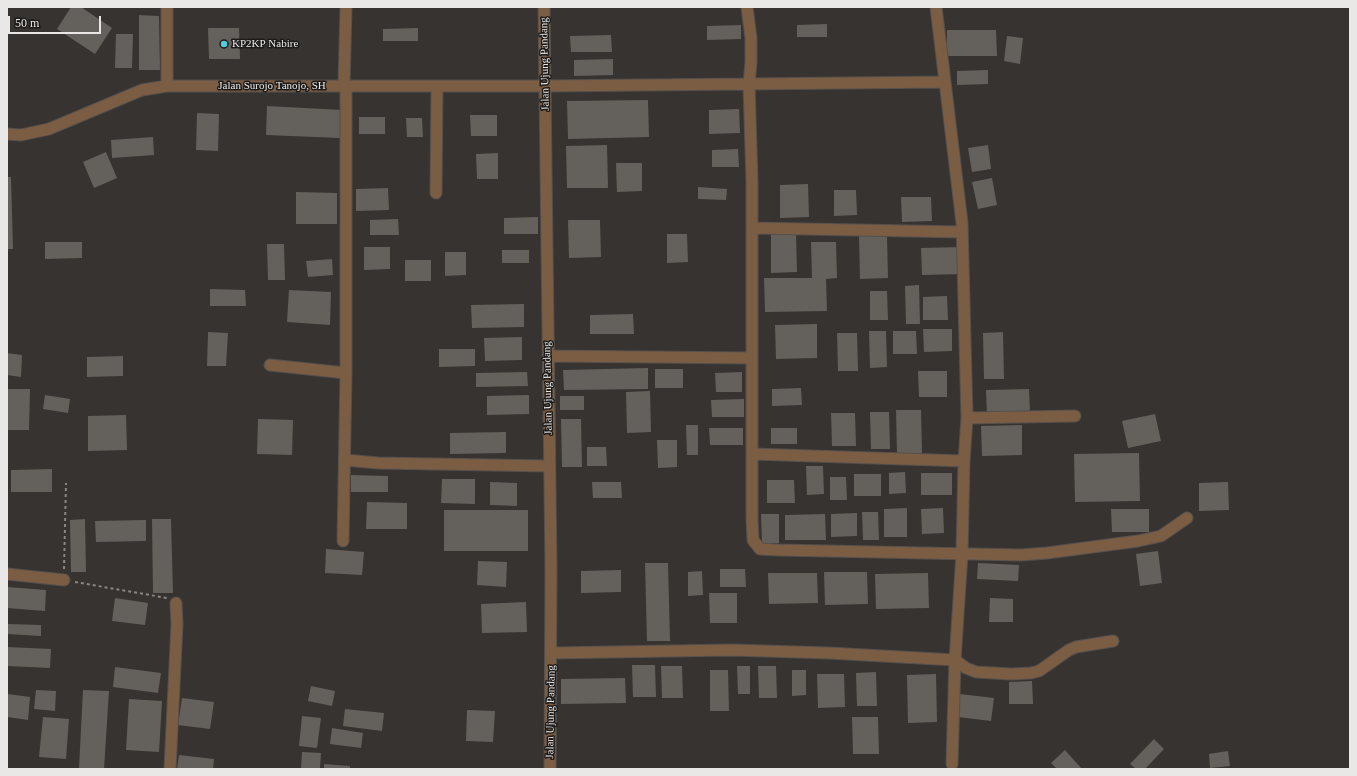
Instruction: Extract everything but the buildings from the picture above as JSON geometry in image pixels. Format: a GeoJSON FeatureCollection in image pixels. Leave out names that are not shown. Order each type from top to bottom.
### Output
{"type":"FeatureCollection","features":[{"type":"Feature","properties":{"kind":"street"},"geometry":{"type":"LineString","coordinates":[[167,7],[167,86]]}},
{"type":"Feature","properties":{"kind":"street"},"geometry":{"type":"LineString","coordinates":[[343,541],[346,373],[346,7]]}},
{"type":"Feature","properties":{"kind":"street","name":"Jalan Ujung Pandang"},"geometry":{"type":"LineString","coordinates":[[544,7],[551,653],[550,769]]}},
{"type":"Feature","properties":{"kind":"street"},"geometry":{"type":"LineString","coordinates":[[747,7],[751,38],[749,84],[752,181],[752,518],[753,540],[760,549],[1021,555],[1138,542],[1161,536],[1187,518]]}},
{"type":"Feature","properties":{"kind":"street"},"geometry":{"type":"LineString","coordinates":[[936,7],[962,232],[967,418],[964,461],[962,554],[955,660],[952,764]]}},
{"type":"Feature","properties":{"kind":"street","name":"Jalan Surojo Tanojo, SH"},"geometry":{"type":"LineString","coordinates":[[7,134],[33,134],[49,129],[142,90],[167,86],[545,86],[945,82]]}},
{"type":"Feature","properties":{"kind":"street"},"geometry":{"type":"LineString","coordinates":[[436,193],[437,86]]}},
{"type":"Feature","properties":{"kind":"street"},"geometry":{"type":"LineString","coordinates":[[752,228],[962,232]]}},
{"type":"Feature","properties":{"kind":"street"},"geometry":{"type":"LineString","coordinates":[[548,356],[752,358]]}},
{"type":"Feature","properties":{"kind":"street"},"geometry":{"type":"LineString","coordinates":[[270,365],[346,373]]}},
{"type":"Feature","properties":{"kind":"street"},"geometry":{"type":"LineString","coordinates":[[967,418],[1075,416]]}},
{"type":"Feature","properties":{"kind":"street"},"geometry":{"type":"LineString","coordinates":[[752,454],[964,461]]}},
{"type":"Feature","properties":{"kind":"street"},"geometry":{"type":"LineString","coordinates":[[345,460],[378,463],[549,466]]}},
{"type":"Feature","properties":{"kind":"street"},"geometry":{"type":"LineString","coordinates":[[7,574],[64,580]]}},
{"type":"Feature","properties":{"kind":"street"},"geometry":{"type":"LineString","coordinates":[[170,769],[176,603]]}},
{"type":"Feature","properties":{"kind":"street"},"geometry":{"type":"LineString","coordinates":[[551,653],[732,650],[802,652],[955,660],[966,668],[976,672],[1011,674],[1031,673],[1038,671],[1069,650],[1076,647],[1113,641]]}},
{"type":"Feature","properties":{"kind":"path"},"geometry":{"type":"LineString","coordinates":[[66,483],[64,580],[171,599],[176,603]]}},
{"type":"Feature","properties":{"kind":"place","name":"KP2KP Nabire"},"geometry":{"type":"Point","coordinates":[224,44]}}]}
